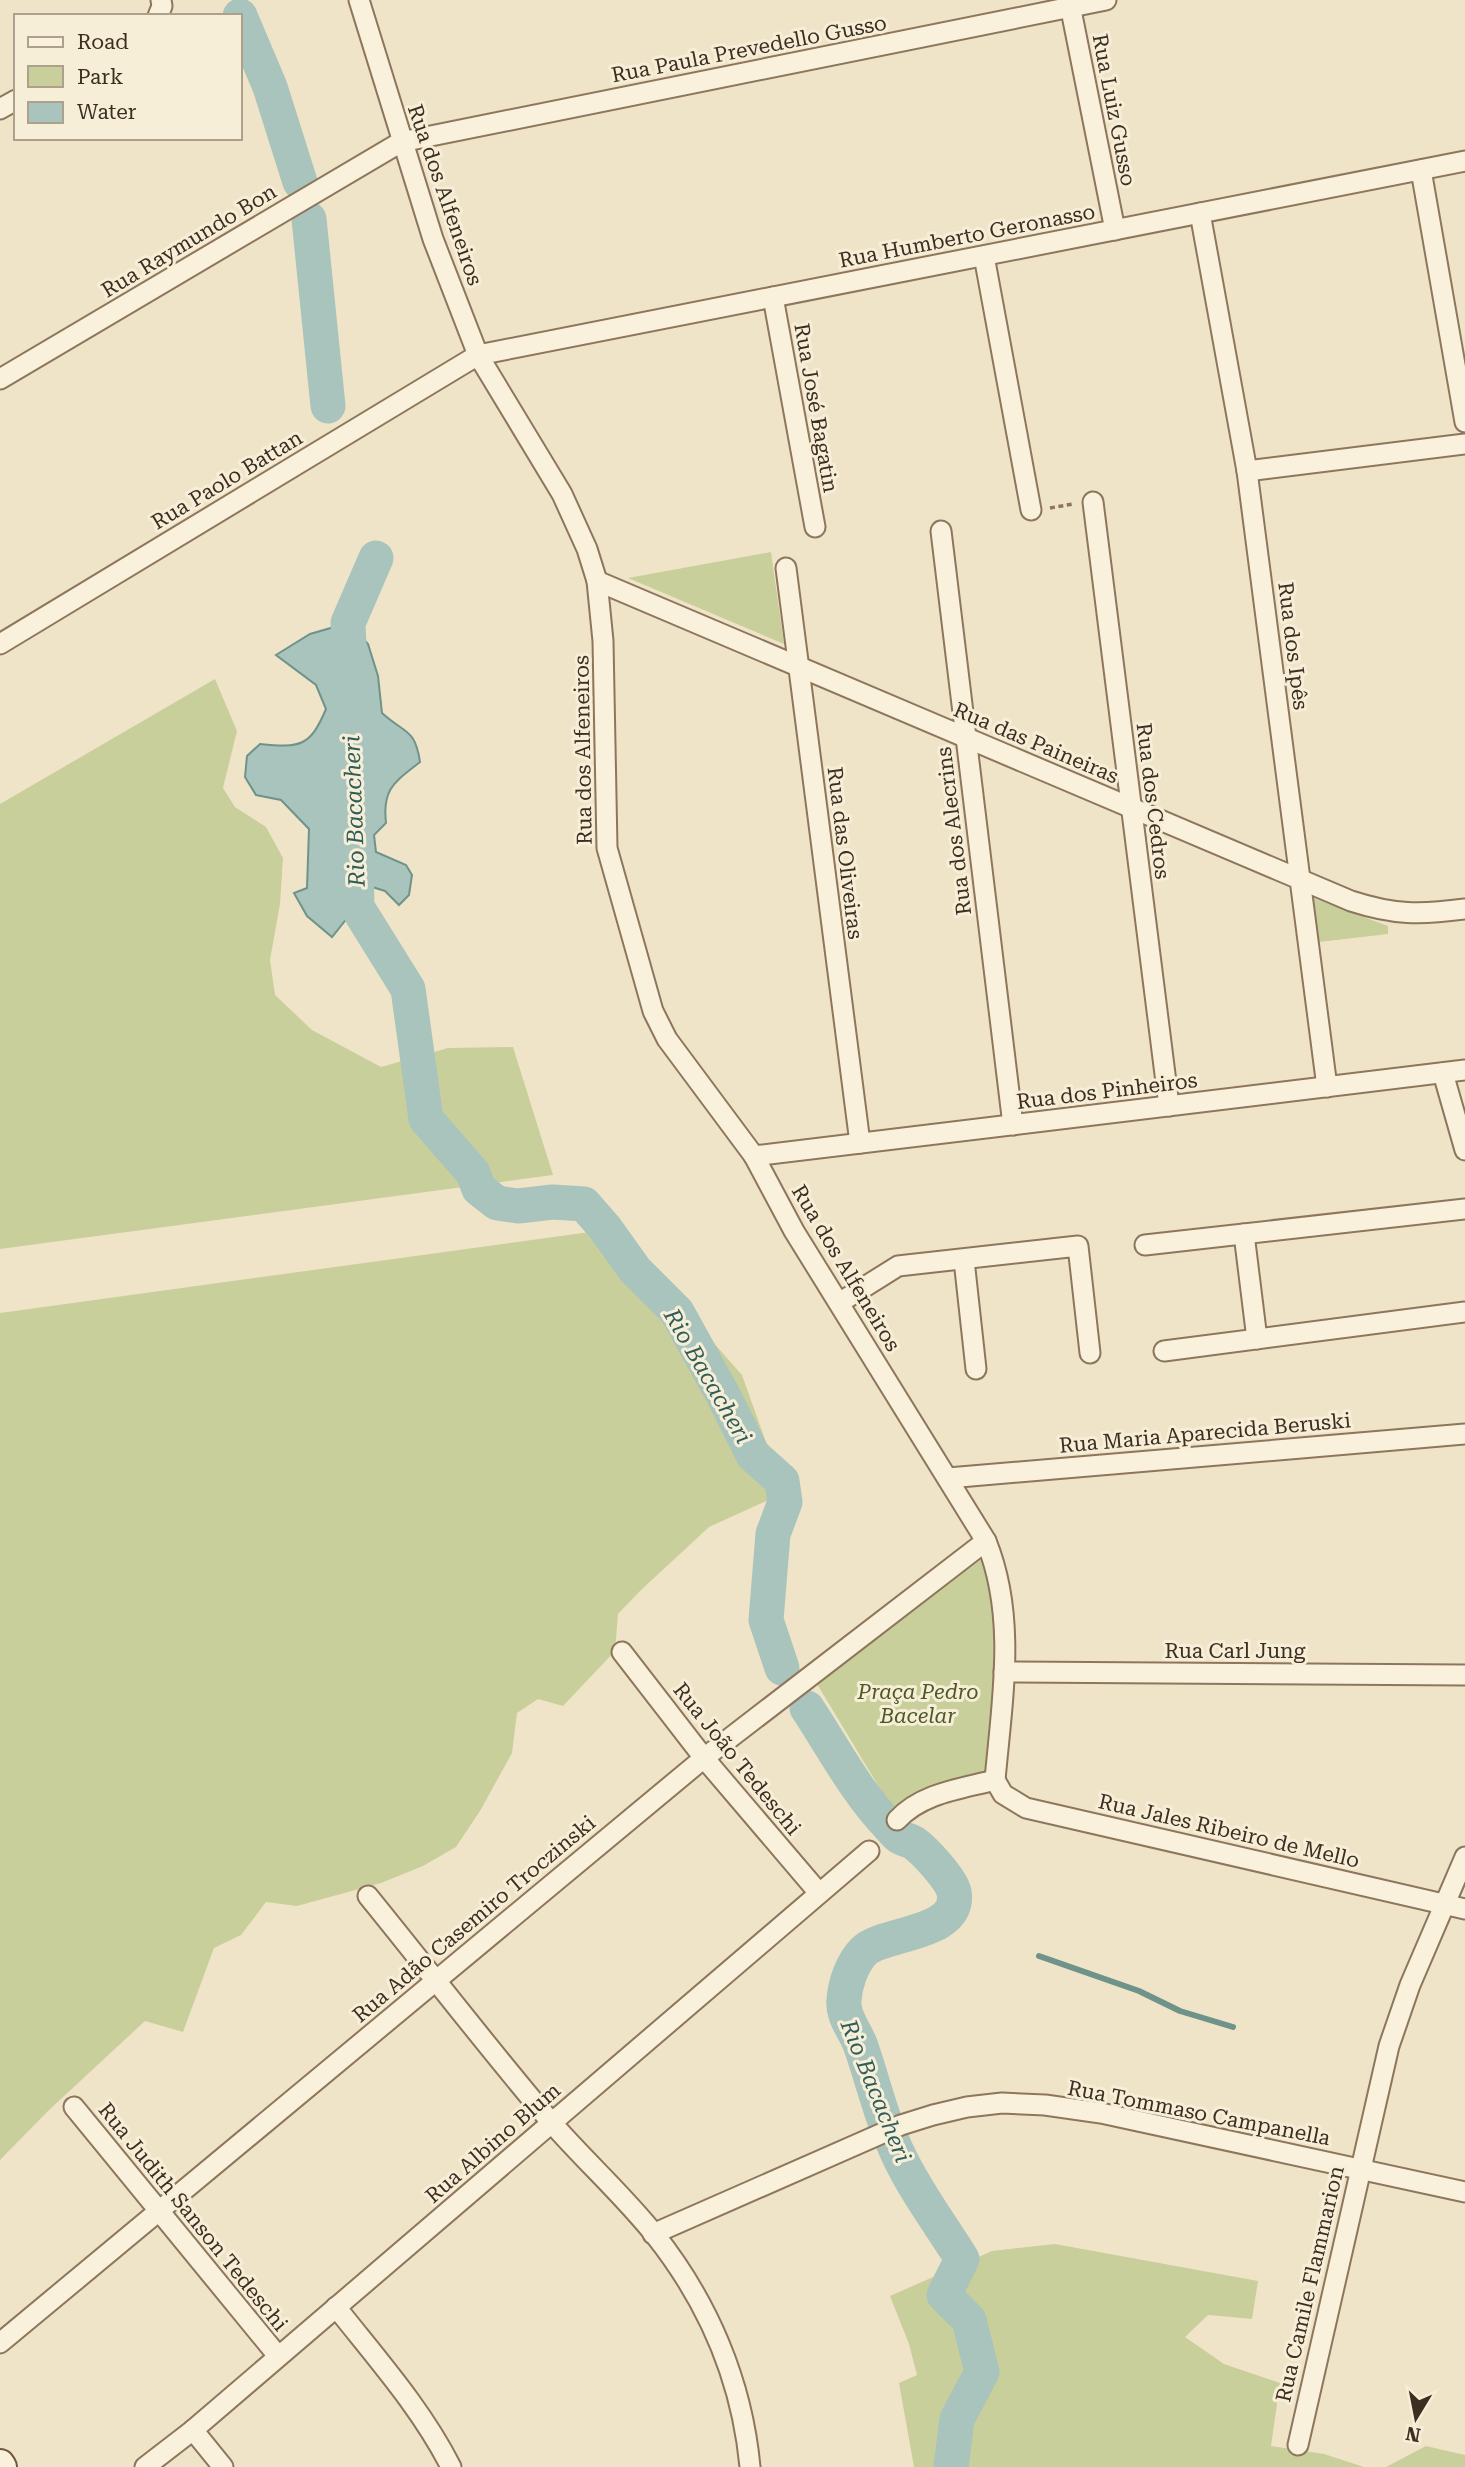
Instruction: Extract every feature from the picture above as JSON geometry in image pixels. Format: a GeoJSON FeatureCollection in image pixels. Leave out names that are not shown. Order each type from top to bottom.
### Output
{"type":"FeatureCollection","features":[{"type":"Feature","properties":{"kind":"street","name":"Rua dos Alfeneiros"},"geometry":{"type":"LineString","coordinates":[[359,0],[433,239],[478,355],[562,494],[576,522],[597,581],[603,641],[605,827],[611,868],[653,1011],[659,1025],[754,1156],[794,1231],[986,1541],[997,1567],[1003,1598],[1004,1672],[995,1780]]}},
{"type":"Feature","properties":{"kind":"street","name":"Rua Paula Prevedello Gusso"},"geometry":{"type":"LineString","coordinates":[[401,142],[1069,4],[1106,0]]}},
{"type":"Feature","properties":{"kind":"street","name":"Rua Luiz Gusso"},"geometry":{"type":"LineString","coordinates":[[1069,4],[1115,230]]}},
{"type":"Feature","properties":{"kind":"street","name":"Rua Raymundo Bon"},"geometry":{"type":"LineString","coordinates":[[0,379],[401,142]]}},
{"type":"Feature","properties":{"kind":"street","name":"Rua Humberto Geronasso"},"geometry":{"type":"LineString","coordinates":[[478,355],[1465,161]]}},
{"type":"Feature","properties":{"kind":"street"},"geometry":{"type":"LineString","coordinates":[[1420,170],[1465,422]]}},
{"type":"Feature","properties":{"kind":"street","name":"Rua dos Ipês"},"geometry":{"type":"LineString","coordinates":[[1200,214],[1247,471],[1327,1087]]}},
{"type":"Feature","properties":{"kind":"street"},"geometry":{"type":"LineString","coordinates":[[984,256],[1031,510]]}},
{"type":"Feature","properties":{"kind":"street","name":"Rua José Bagatin"},"geometry":{"type":"LineString","coordinates":[[772,298],[815,527]]}},
{"type":"Feature","properties":{"kind":"street","name":"Rua Paolo Battan"},"geometry":{"type":"LineString","coordinates":[[0,644],[478,355]]}},
{"type":"Feature","properties":{"kind":"street"},"geometry":{"type":"LineString","coordinates":[[1247,471],[1465,444]]}},
{"type":"Feature","properties":{"kind":"street","name":"Rua dos Cedros"},"geometry":{"type":"LineString","coordinates":[[1093,502],[1169,1106]]}},
{"type":"Feature","properties":{"kind":"street","name":"Rua dos Alecrins"},"geometry":{"type":"LineString","coordinates":[[941,531],[1013,1125]]}},
{"type":"Feature","properties":{"kind":"street","name":"Rua das Oliveiras"},"geometry":{"type":"LineString","coordinates":[[786,568],[860,1143]]}},
{"type":"Feature","properties":{"kind":"street","name":"Rua das Paineiras"},"geometry":{"type":"LineString","coordinates":[[597,581],[1350,901],[1378,910],[1408,914],[1465,909]]}},
{"type":"Feature","properties":{"kind":"street","name":"Rua dos Pinheiros"},"geometry":{"type":"LineString","coordinates":[[754,1156],[1465,1070]]}},
{"type":"Feature","properties":{"kind":"street"},"geometry":{"type":"LineString","coordinates":[[1443,1073],[1465,1150]]}},
{"type":"Feature","properties":{"kind":"street"},"geometry":{"type":"LineString","coordinates":[[1145,1245],[1465,1209]]}},
{"type":"Feature","properties":{"kind":"street"},"geometry":{"type":"LineString","coordinates":[[1244,1234],[1257,1339]]}},
{"type":"Feature","properties":{"kind":"street"},"geometry":{"type":"LineString","coordinates":[[839,1303],[898,1266],[1078,1246],[1090,1353]]}},
{"type":"Feature","properties":{"kind":"street"},"geometry":{"type":"LineString","coordinates":[[964,1260],[976,1369]]}},
{"type":"Feature","properties":{"kind":"street"},"geometry":{"type":"LineString","coordinates":[[1164,1351],[1465,1312]]}},
{"type":"Feature","properties":{"kind":"street","name":"Rua Maria Aparecida Beruski"},"geometry":{"type":"LineString","coordinates":[[948,1478],[1465,1434]]}},
{"type":"Feature","properties":{"kind":"street","name":"Rua Adão Casemiro Troczinski"},"geometry":{"type":"LineString","coordinates":[[0,2343],[704,1758],[986,1541]]}},
{"type":"Feature","properties":{"kind":"street","name":"Rua João Tedeschi"},"geometry":{"type":"LineString","coordinates":[[622,1652],[704,1758],[819,1894]]}},
{"type":"Feature","properties":{"kind":"street","name":"Rua Carl Jung"},"geometry":{"type":"LineString","coordinates":[[1004,1672],[1465,1675]]}},
{"type":"Feature","properties":{"kind":"street"},"geometry":{"type":"LineString","coordinates":[[897,1820],[924,1799],[995,1780]]}},
{"type":"Feature","properties":{"kind":"street","name":"Rua Jales Ribeiro de Mello"},"geometry":{"type":"LineString","coordinates":[[995,1780],[1003,1794],[1026,1808],[1465,1909]]}},
{"type":"Feature","properties":{"kind":"street","name":"Rua Albino Blum"},"geometry":{"type":"LineString","coordinates":[[145,2467],[193,2430],[869,1851]]}},
{"type":"Feature","properties":{"kind":"street","name":"Rua Camile Flammarion"},"geometry":{"type":"LineString","coordinates":[[1297,2445],[1359,2168],[1398,2015],[1465,1857]]}},
{"type":"Feature","properties":{"kind":"street"},"geometry":{"type":"LineString","coordinates":[[368,1896],[552,2122],[653,2234],[678,2266],[719,2339],[741,2412],[750,2467]]}},
{"type":"Feature","properties":{"kind":"street","name":"Rua Tommaso Campanella"},"geometry":{"type":"LineString","coordinates":[[653,2234],[901,2125],[967,2107],[1002,2103],[1045,2105],[1141,2121],[1465,2192]]}},
{"type":"Feature","properties":{"kind":"street","name":"Rua Judith Sanson Tedeschi"},"geometry":{"type":"LineString","coordinates":[[74,2107],[278,2356]]}},
{"type":"Feature","properties":{"kind":"street"},"geometry":{"type":"LineString","coordinates":[[336,2307],[413,2404],[451,2467]]}},
{"type":"Feature","properties":{"kind":"street"},"geometry":{"type":"LineString","coordinates":[[193,2430],[223,2467]]}},
{"type":"Feature","properties":{"kind":"path"},"geometry":{"type":"LineString","coordinates":[[1031,510],[1093,502]]}},
{"type":"Feature","properties":{"kind":"green space"},"geometry":{"type":"Polygon","coordinates":[[[771,552],[784,644],[628,578],[771,552]]]}},
{"type":"Feature","properties":{"kind":"green space"},"geometry":{"type":"Polygon","coordinates":[[[215,679],[237,731],[223,788],[235,807],[266,827],[283,858],[280,904],[270,960],[275,995],[312,1030],[381,1067],[448,1048],[513,1047],[553,1175],[0,1249],[0,804],[215,679]]]}},
{"type":"Feature","properties":{"kind":"green space"},"geometry":{"type":"Polygon","coordinates":[[[1313,898],[1388,926],[1388,934],[1319,942],[1313,898]]]}},
{"type":"Feature","properties":{"kind":"green space"},"geometry":{"type":"Polygon","coordinates":[[[597,1231],[652,1273],[742,1375],[784,1493],[709,1527],[640,1591],[618,1614],[615,1651],[563,1706],[538,1699],[517,1713],[512,1753],[480,1811],[456,1847],[423,1866],[381,1883],[297,1906],[266,1902],[241,1935],[214,1948],[183,2032],[145,2021],[49,2110],[0,2160],[0,1313],[597,1231]]]}},
{"type":"Feature","properties":{"kind":"green space","name":"Praça Pedro Bacelar"},"geometry":{"type":"Polygon","coordinates":[[[983,1558],[991,1582],[997,1637],[989,1777],[894,1812],[817,1684],[983,1558]]]}},
{"type":"Feature","properties":{"kind":"green space"},"geometry":{"type":"Polygon","coordinates":[[[1055,2244],[1258,2281],[1252,2319],[1208,2315],[1185,2337],[1224,2364],[1280,2383],[1271,2446],[1324,2454],[1364,2467],[914,2467],[899,2383],[917,2375],[909,2344],[890,2296],[992,2251],[1055,2244]]]}},
{"type":"Feature","properties":{"kind":"green space"},"geometry":{"type":"Polygon","coordinates":[[[1426,2446],[1465,2455],[1465,2467],[1386,2467],[1426,2446]]]}},
{"type":"Feature","properties":{"kind":"water"},"geometry":{"type":"Polygon","coordinates":[[[348,623],[368,644],[378,676],[382,713],[412,737],[420,762],[392,787],[386,802],[386,823],[374,835],[376,852],[406,865],[412,875],[409,895],[399,905],[385,891],[372,887],[332,937],[307,916],[294,893],[307,888],[309,829],[281,800],[256,795],[245,777],[247,756],[260,744],[285,746],[302,742],[315,731],[326,709],[316,685],[276,655],[310,634],[348,623]]]}},
{"type":"Feature","properties":{"kind":"waterway","name":"Rio Bacacheri"},"geometry":{"type":"LineString","coordinates":[[242,21],[270,87],[300,182]]}},
{"type":"Feature","properties":{"kind":"waterway","name":"Rio Bacacheri"},"geometry":{"type":"LineString","coordinates":[[309,219],[328,406]]}},
{"type":"Feature","properties":{"kind":"waterway","name":"Rio Bacacheri"},"geometry":{"type":"LineString","coordinates":[[350,669],[348,623],[376,558]]}},
{"type":"Feature","properties":{"kind":"waterway","name":"Rio Bacacheri"},"geometry":{"type":"LineString","coordinates":[[356,862],[357,907],[408,989],[426,1119],[473,1173],[479,1189],[497,1203],[518,1206],[553,1202],[584,1204],[635,1270],[677,1312],[753,1455],[782,1481],[785,1502],[773,1534],[766,1620],[782,1668]]}},
{"type":"Feature","properties":{"kind":"waterway","name":"Rio Bacacheri"},"geometry":{"type":"LineString","coordinates":[[807,1708],[855,1784],[877,1813],[897,1835],[914,1843],[931,1859],[954,1892],[953,1906],[946,1917],[934,1925],[887,1940],[864,1951],[850,1974],[844,2006],[898,2154],[920,2195],[962,2259],[944,2295],[969,2320],[982,2372],[957,2419],[951,2467]]}},
{"type":"Feature","properties":{"kind":"waterway"},"geometry":{"type":"LineString","coordinates":[[949,1914],[958,1918]]}},
{"type":"Feature","properties":{"kind":"waterway"},"geometry":{"type":"LineString","coordinates":[[1039,1956],[1139,1991],[1180,2011],[1233,2027]]}}]}
